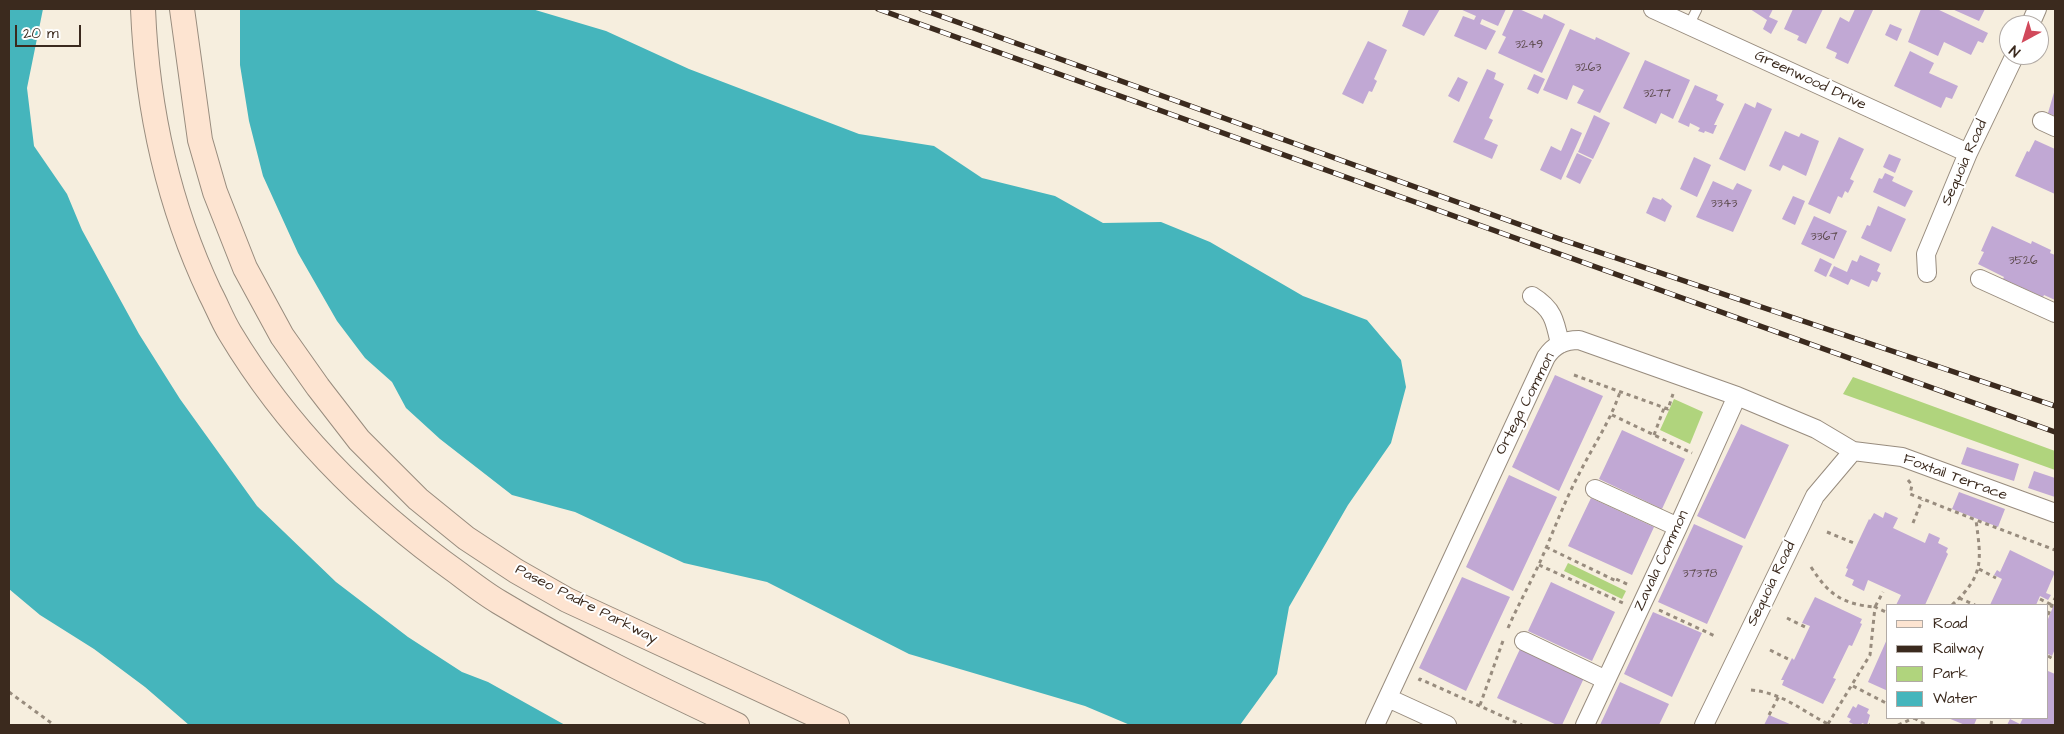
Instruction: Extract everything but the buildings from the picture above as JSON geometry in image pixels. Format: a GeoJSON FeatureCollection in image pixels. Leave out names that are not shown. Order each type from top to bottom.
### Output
{"type":"FeatureCollection","features":[{"type":"Feature","properties":{"kind":"main road"},"geometry":{"type":"LineString","coordinates":[[143,9],[145,52],[154,113],[171,189],[196,263],[229,332],[268,388],[315,447],[367,501],[425,550],[497,601],[587,650],[737,725]]}},
{"type":"Feature","properties":{"kind":"main road","name":"Paseo Padre Parkway"},"geometry":{"type":"LineString","coordinates":[[182,9],[200,140],[215,192],[242,259],[282,336],[359,440],[418,499],[466,538],[516,571],[567,600],[837,725]]}},
{"type":"Feature","properties":{"kind":"street","name":"Greenwood Drive"},"geometry":{"type":"LineString","coordinates":[[1653,9],[1968,153]]}},
{"type":"Feature","properties":{"kind":"street","name":"Sequoia Road"},"geometry":{"type":"LineString","coordinates":[[1927,273],[1926,254],[1968,153],[2010,65]]}},
{"type":"Feature","properties":{"kind":"street"},"geometry":{"type":"LineString","coordinates":[[1980,279],[2055,313]]}},
{"type":"Feature","properties":{"kind":"street"},"geometry":{"type":"LineString","coordinates":[[1532,296],[1542,302],[1551,312],[1560,344]]}},
{"type":"Feature","properties":{"kind":"street","name":"Ortega Common"},"geometry":{"type":"LineString","coordinates":[[1375,725],[1546,357],[1552,349],[1560,344],[1569,340],[1579,340],[1737,396],[1816,429],[1853,451]]}},
{"type":"Feature","properties":{"kind":"street","name":"Zavala Common"},"geometry":{"type":"LineString","coordinates":[[1585,725],[1737,396]]}},
{"type":"Feature","properties":{"kind":"street","name":"Sequoia Road"},"geometry":{"type":"LineString","coordinates":[[1704,725],[1814,496],[1853,451]]}},
{"type":"Feature","properties":{"kind":"street","name":"Foxtail Terrace"},"geometry":{"type":"LineString","coordinates":[[1853,451],[1902,457],[2055,513]]}},
{"type":"Feature","properties":{"kind":"street"},"geometry":{"type":"LineString","coordinates":[[1596,489],[1678,527]]}},
{"type":"Feature","properties":{"kind":"street"},"geometry":{"type":"LineString","coordinates":[[1524,641],[1606,680]]}},
{"type":"Feature","properties":{"kind":"street"},"geometry":{"type":"LineString","coordinates":[[1388,698],[1447,725]]}},
{"type":"Feature","properties":{"kind":"lane"},"geometry":{"type":"LineString","coordinates":[[1689,25],[1697,9]]}},
{"type":"Feature","properties":{"kind":"path"},"geometry":{"type":"LineString","coordinates":[[1574,375],[1668,409],[1674,392]]}},
{"type":"Feature","properties":{"kind":"path"},"geometry":{"type":"LineString","coordinates":[[1480,705],[1505,634],[1519,602],[1539,565],[1556,520],[1578,474],[1612,415],[1620,392]]}},
{"type":"Feature","properties":{"kind":"path"},"geometry":{"type":"LineString","coordinates":[[1654,435],[1664,408]]}},
{"type":"Feature","properties":{"kind":"path"},"geometry":{"type":"LineString","coordinates":[[1612,415],[1708,460]]}},
{"type":"Feature","properties":{"kind":"path"},"geometry":{"type":"LineString","coordinates":[[1907,479],[1912,485],[1910,494],[1922,500],[2055,550]]}},
{"type":"Feature","properties":{"kind":"path"},"geometry":{"type":"LineString","coordinates":[[1913,523],[1922,500]]}},
{"type":"Feature","properties":{"kind":"path"},"geometry":{"type":"LineString","coordinates":[[1953,604],[1975,580],[1979,569],[1980,552],[1976,520]]}},
{"type":"Feature","properties":{"kind":"path"},"geometry":{"type":"LineString","coordinates":[[1827,532],[1854,544]]}},
{"type":"Feature","properties":{"kind":"path"},"geometry":{"type":"LineString","coordinates":[[1546,547],[1616,581],[1616,579],[1643,602]]}},
{"type":"Feature","properties":{"kind":"path"},"geometry":{"type":"LineString","coordinates":[[1539,565],[1643,602],[1716,636]]}},
{"type":"Feature","properties":{"kind":"path"},"geometry":{"type":"LineString","coordinates":[[1811,567],[1823,585],[1840,599],[1857,605],[1875,607],[1886,612]]}},
{"type":"Feature","properties":{"kind":"path"},"geometry":{"type":"LineString","coordinates":[[1979,569],[1996,578]]}},
{"type":"Feature","properties":{"kind":"path"},"geometry":{"type":"LineString","coordinates":[[1751,690],[1765,691],[1779,696],[1829,725],[1870,655],[1875,607],[1883,592]]}},
{"type":"Feature","properties":{"kind":"path"},"geometry":{"type":"LineString","coordinates":[[1959,598],[1973,604]]}},
{"type":"Feature","properties":{"kind":"path"},"geometry":{"type":"LineString","coordinates":[[2049,612],[2055,598]]}},
{"type":"Feature","properties":{"kind":"path"},"geometry":{"type":"LineString","coordinates":[[2040,599],[2052,605]]}},
{"type":"Feature","properties":{"kind":"path"},"geometry":{"type":"LineString","coordinates":[[1787,618],[1805,627]]}},
{"type":"Feature","properties":{"kind":"path"},"geometry":{"type":"LineString","coordinates":[[1770,650],[1790,660]]}},
{"type":"Feature","properties":{"kind":"path"},"geometry":{"type":"LineString","coordinates":[[1408,707],[1420,679],[1522,725]]}},
{"type":"Feature","properties":{"kind":"path"},"geometry":{"type":"LineString","coordinates":[[1853,686],[1886,703]]}},
{"type":"Feature","properties":{"kind":"path"},"geometry":{"type":"LineString","coordinates":[[9,692],[54,725]]}},
{"type":"Feature","properties":{"kind":"path"},"geometry":{"type":"LineString","coordinates":[[1769,715],[1779,696]]}},
{"type":"Feature","properties":{"kind":"path"},"geometry":{"type":"LineString","coordinates":[[1898,725],[1912,719]]}},
{"type":"Feature","properties":{"kind":"green space"},"geometry":{"type":"Polygon","coordinates":[[[1853,377],[2055,451],[2055,470],[1843,394],[1853,377]]]}},
{"type":"Feature","properties":{"kind":"green space"},"geometry":{"type":"Polygon","coordinates":[[[1674,399],[1703,412],[1690,444],[1660,430],[1674,399]]]}},
{"type":"Feature","properties":{"kind":"green space"},"geometry":{"type":"Polygon","coordinates":[[[1568,563],[1626,591],[1622,599],[1564,571],[1568,563]]]}},
{"type":"Feature","properties":{"kind":"water"},"geometry":{"type":"Polygon","coordinates":[[[9,9],[43,9],[27,88],[34,146],[67,194],[82,230],[139,334],[180,399],[257,506],[336,582],[408,637],[462,672],[488,682],[565,725],[189,725],[145,687],[94,649],[40,615],[9,589],[9,9]]]}},
{"type":"Feature","properties":{"kind":"water"},"geometry":{"type":"Polygon","coordinates":[[[240,9],[532,9],[606,31],[689,69],[859,134],[934,146],[982,178],[1055,196],[1103,223],[1161,222],[1210,242],[1303,296],[1367,320],[1401,360],[1406,387],[1391,443],[1348,505],[1289,607],[1277,674],[1240,725],[1130,725],[1085,706],[909,654],[767,582],[684,563],[575,512],[512,495],[440,439],[406,408],[392,382],[365,358],[337,321],[298,253],[263,176],[249,121],[240,65],[240,9]]]}},
{"type":"Feature","properties":{"kind":"railway"},"geometry":{"type":"LineString","coordinates":[[878,9],[2055,432]]}},
{"type":"Feature","properties":{"kind":"railway"},"geometry":{"type":"LineString","coordinates":[[921,9],[1557,238],[2055,406]]}}]}
